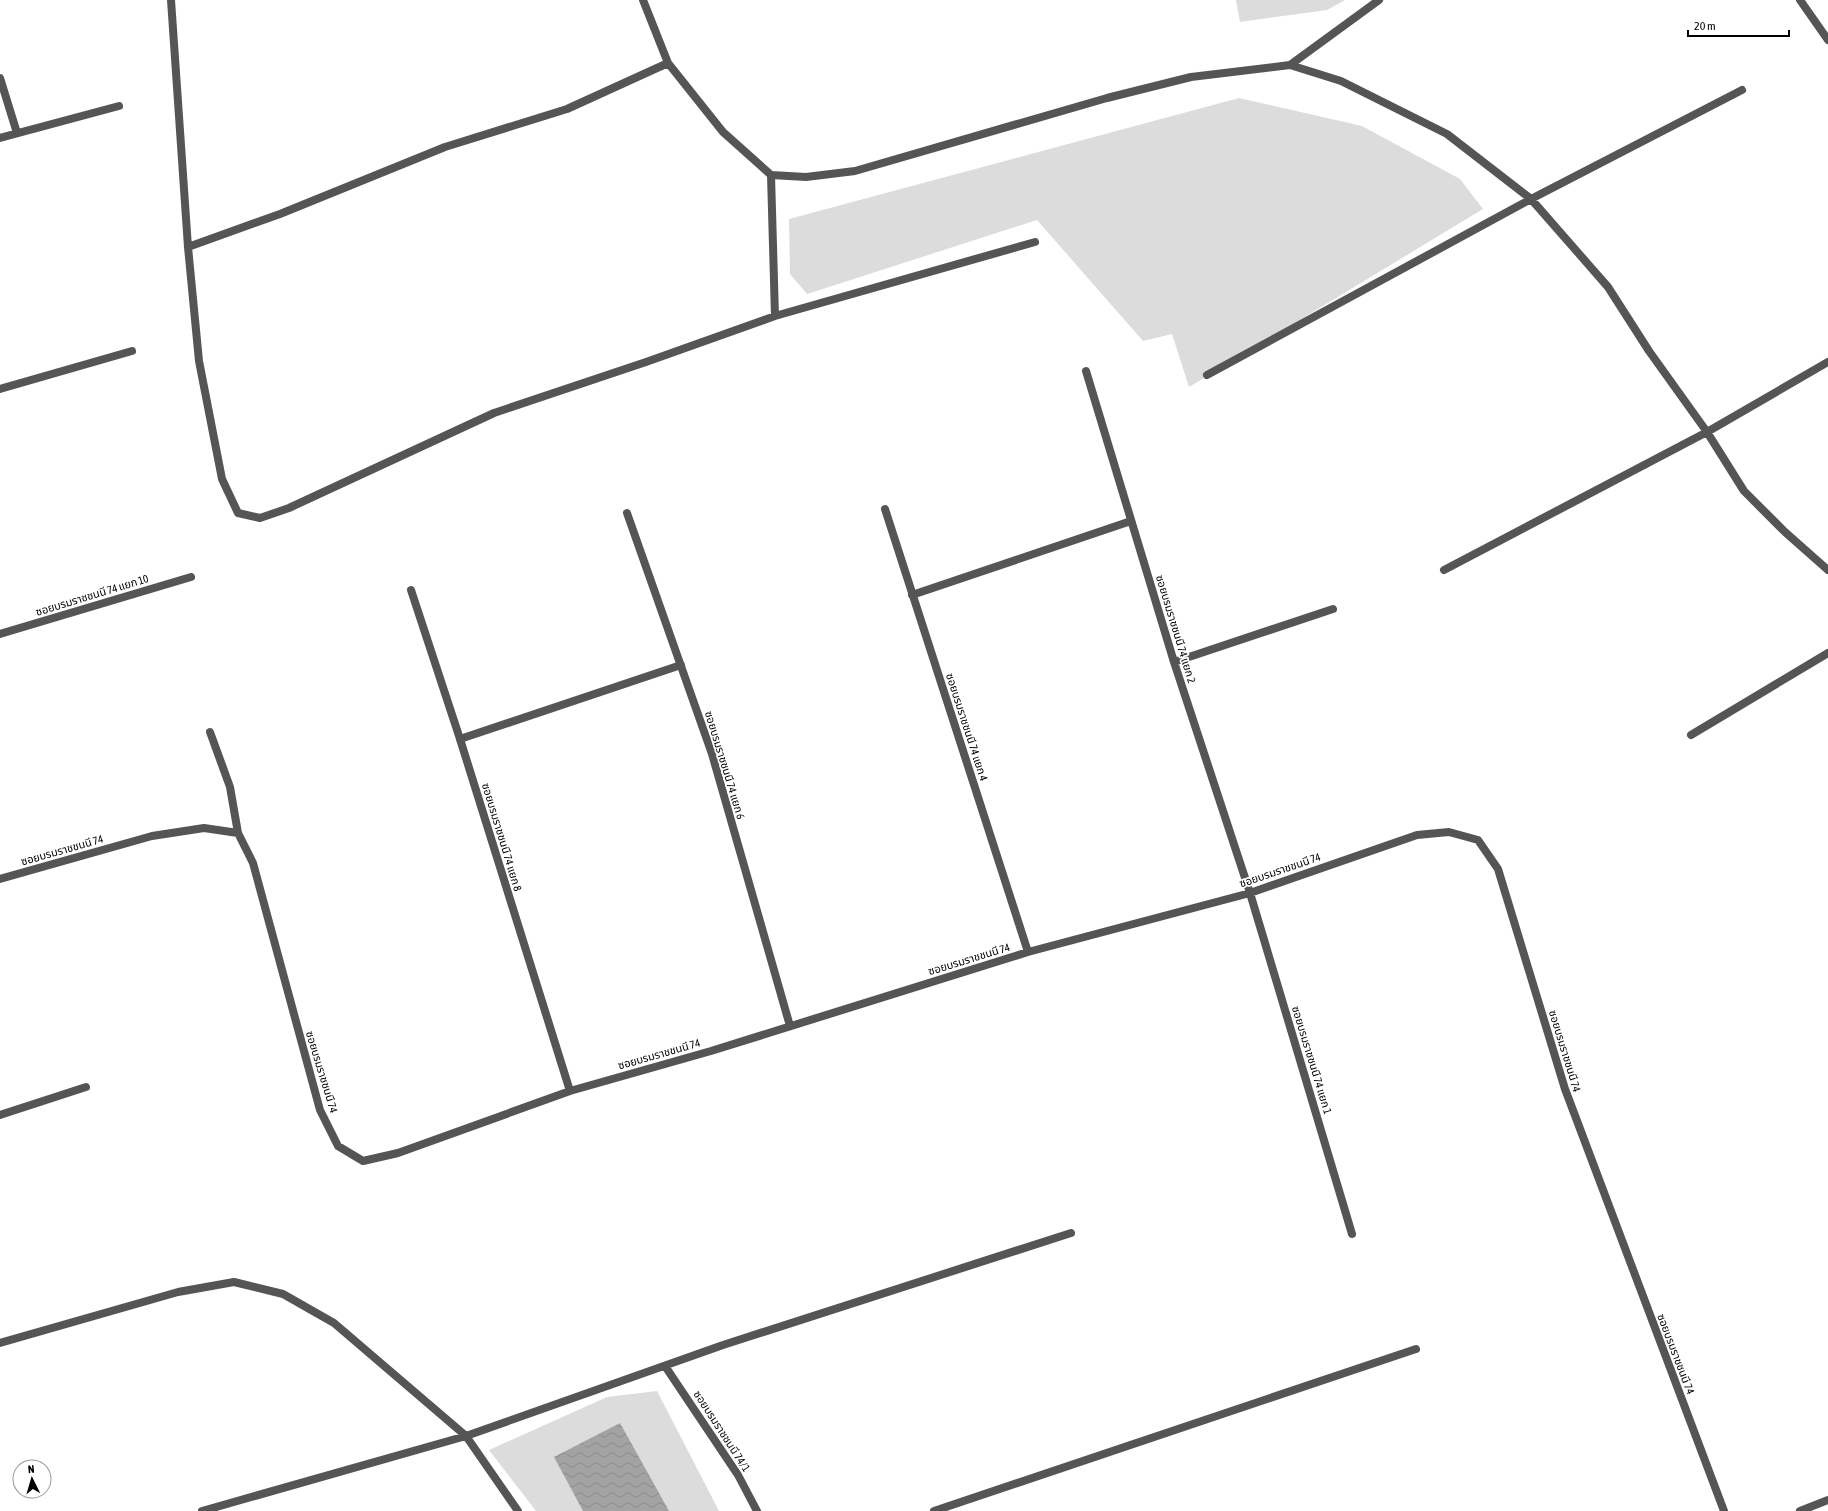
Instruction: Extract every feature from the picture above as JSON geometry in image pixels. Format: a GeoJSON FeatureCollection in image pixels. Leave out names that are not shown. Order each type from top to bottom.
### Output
{"type":"FeatureCollection","features":[{"type":"Feature","properties":{"kind":"street"},"geometry":{"type":"LineString","coordinates":[[171,0],[188,247],[199,361],[222,479],[238,513],[260,518],[296,504],[494,413],[646,362],[775,316],[1035,242]]}},
{"type":"Feature","properties":{"kind":"street"},"geometry":{"type":"LineString","coordinates":[[643,0],[668,63],[722,132],[771,175],[806,177],[855,171],[1106,98],[1191,76],[1290,65],[1341,81],[1447,134],[1531,199],[1608,287],[1649,351],[1707,432],[1744,490],[1785,532],[1828,570]]}},
{"type":"Feature","properties":{"kind":"street"},"geometry":{"type":"LineString","coordinates":[[1290,65],[1379,0]]}},
{"type":"Feature","properties":{"kind":"street"},"geometry":{"type":"LineString","coordinates":[[1800,0],[1828,40]]}},
{"type":"Feature","properties":{"kind":"street"},"geometry":{"type":"LineString","coordinates":[[188,247],[280,214],[445,147],[567,109],[668,63]]}},
{"type":"Feature","properties":{"kind":"street"},"geometry":{"type":"LineString","coordinates":[[0,78],[17,133]]}},
{"type":"Feature","properties":{"kind":"street"},"geometry":{"type":"LineString","coordinates":[[1207,375],[1531,199],[1742,90]]}},
{"type":"Feature","properties":{"kind":"street"},"geometry":{"type":"LineString","coordinates":[[0,138],[119,106]]}},
{"type":"Feature","properties":{"kind":"street"},"geometry":{"type":"LineString","coordinates":[[771,175],[775,316]]}},
{"type":"Feature","properties":{"kind":"street"},"geometry":{"type":"LineString","coordinates":[[0,389],[132,351]]}},
{"type":"Feature","properties":{"kind":"street"},"geometry":{"type":"LineString","coordinates":[[1444,570],[1707,432],[1828,362]]}},
{"type":"Feature","properties":{"kind":"street","name":"ซอยบรมราชชนนี 74 แยก 2"},"geometry":{"type":"LineString","coordinates":[[1086,371],[1174,662],[1250,893]]}},
{"type":"Feature","properties":{"kind":"street","name":"ซอยบรมราชชนนี 74 แยก 4"},"geometry":{"type":"LineString","coordinates":[[885,509],[1028,952]]}},
{"type":"Feature","properties":{"kind":"street","name":"ซอยบรมราชชนนี 74 แยก 6"},"geometry":{"type":"LineString","coordinates":[[627,513],[712,754],[790,1026]]}},
{"type":"Feature","properties":{"kind":"street"},"geometry":{"type":"LineString","coordinates":[[912,595],[1131,521]]}},
{"type":"Feature","properties":{"kind":"street","name":"ซอยบรมราชชนนี 74 แยก 10"},"geometry":{"type":"LineString","coordinates":[[0,634],[191,577]]}},
{"type":"Feature","properties":{"kind":"street","name":"ซอยบรมราชชนนี 74 แยก 8"},"geometry":{"type":"LineString","coordinates":[[411,590],[460,739],[570,1092]]}},
{"type":"Feature","properties":{"kind":"street"},"geometry":{"type":"LineString","coordinates":[[1174,662],[1333,609]]}},
{"type":"Feature","properties":{"kind":"street"},"geometry":{"type":"LineString","coordinates":[[1691,735],[1828,653]]}},
{"type":"Feature","properties":{"kind":"street"},"geometry":{"type":"LineString","coordinates":[[460,739],[681,665]]}},
{"type":"Feature","properties":{"kind":"street"},"geometry":{"type":"LineString","coordinates":[[210,732],[230,787],[238,832]]}},
{"type":"Feature","properties":{"kind":"street","name":"ซอยบรมราชชนนี 74"},"geometry":{"type":"LineString","coordinates":[[0,879],[152,836],[204,828],[238,832],[253,863],[320,1110],[338,1146],[363,1161],[398,1153],[570,1092],[1028,952],[1250,893],[1417,835],[1449,832],[1478,840],[1498,869],[1565,1089],[1724,1511]]}},
{"type":"Feature","properties":{"kind":"street","name":"ซอยบรมราชชนนี 74 แยก 1"},"geometry":{"type":"LineString","coordinates":[[1250,893],[1352,1234]]}},
{"type":"Feature","properties":{"kind":"street"},"geometry":{"type":"LineString","coordinates":[[0,1115],[86,1087]]}},
{"type":"Feature","properties":{"kind":"street"},"geometry":{"type":"LineString","coordinates":[[202,1511],[466,1436],[723,1345],[1071,1233]]}},
{"type":"Feature","properties":{"kind":"street"},"geometry":{"type":"LineString","coordinates":[[0,1343],[178,1292],[234,1282],[283,1294],[334,1324],[466,1436],[518,1511]]}},
{"type":"Feature","properties":{"kind":"street"},"geometry":{"type":"LineString","coordinates":[[934,1511],[1416,1349]]}},
{"type":"Feature","properties":{"kind":"street","name":"ซอยบรมราชชนนี 74/1"},"geometry":{"type":"LineString","coordinates":[[665,1366],[738,1475],[757,1511]]}},
{"type":"Feature","properties":{"kind":"street"},"geometry":{"type":"LineString","coordinates":[[1800,1511],[1828,1500]]}},
{"type":"Feature","properties":{"kind":"shaded area"},"geometry":{"type":"Polygon","coordinates":[[[1236,0],[1345,0],[1327,10],[1240,22],[1236,0]]]}},
{"type":"Feature","properties":{"kind":"shaded area"},"geometry":{"type":"Polygon","coordinates":[[[1239,98],[1362,126],[1460,179],[1483,209],[1189,387],[1172,334],[1143,341],[1037,220],[807,294],[790,274],[789,219],[1239,98]]]}},
{"type":"Feature","properties":{"kind":"shaded area"},"geometry":{"type":"Polygon","coordinates":[[[657,1391],[719,1511],[536,1511],[489,1450],[607,1397],[657,1391]]]}},
{"type":"Feature","properties":{"kind":"water"},"geometry":{"type":"Polygon","coordinates":[[[620,1423],[669,1511],[583,1511],[554,1457],[620,1423]]]}}]}
